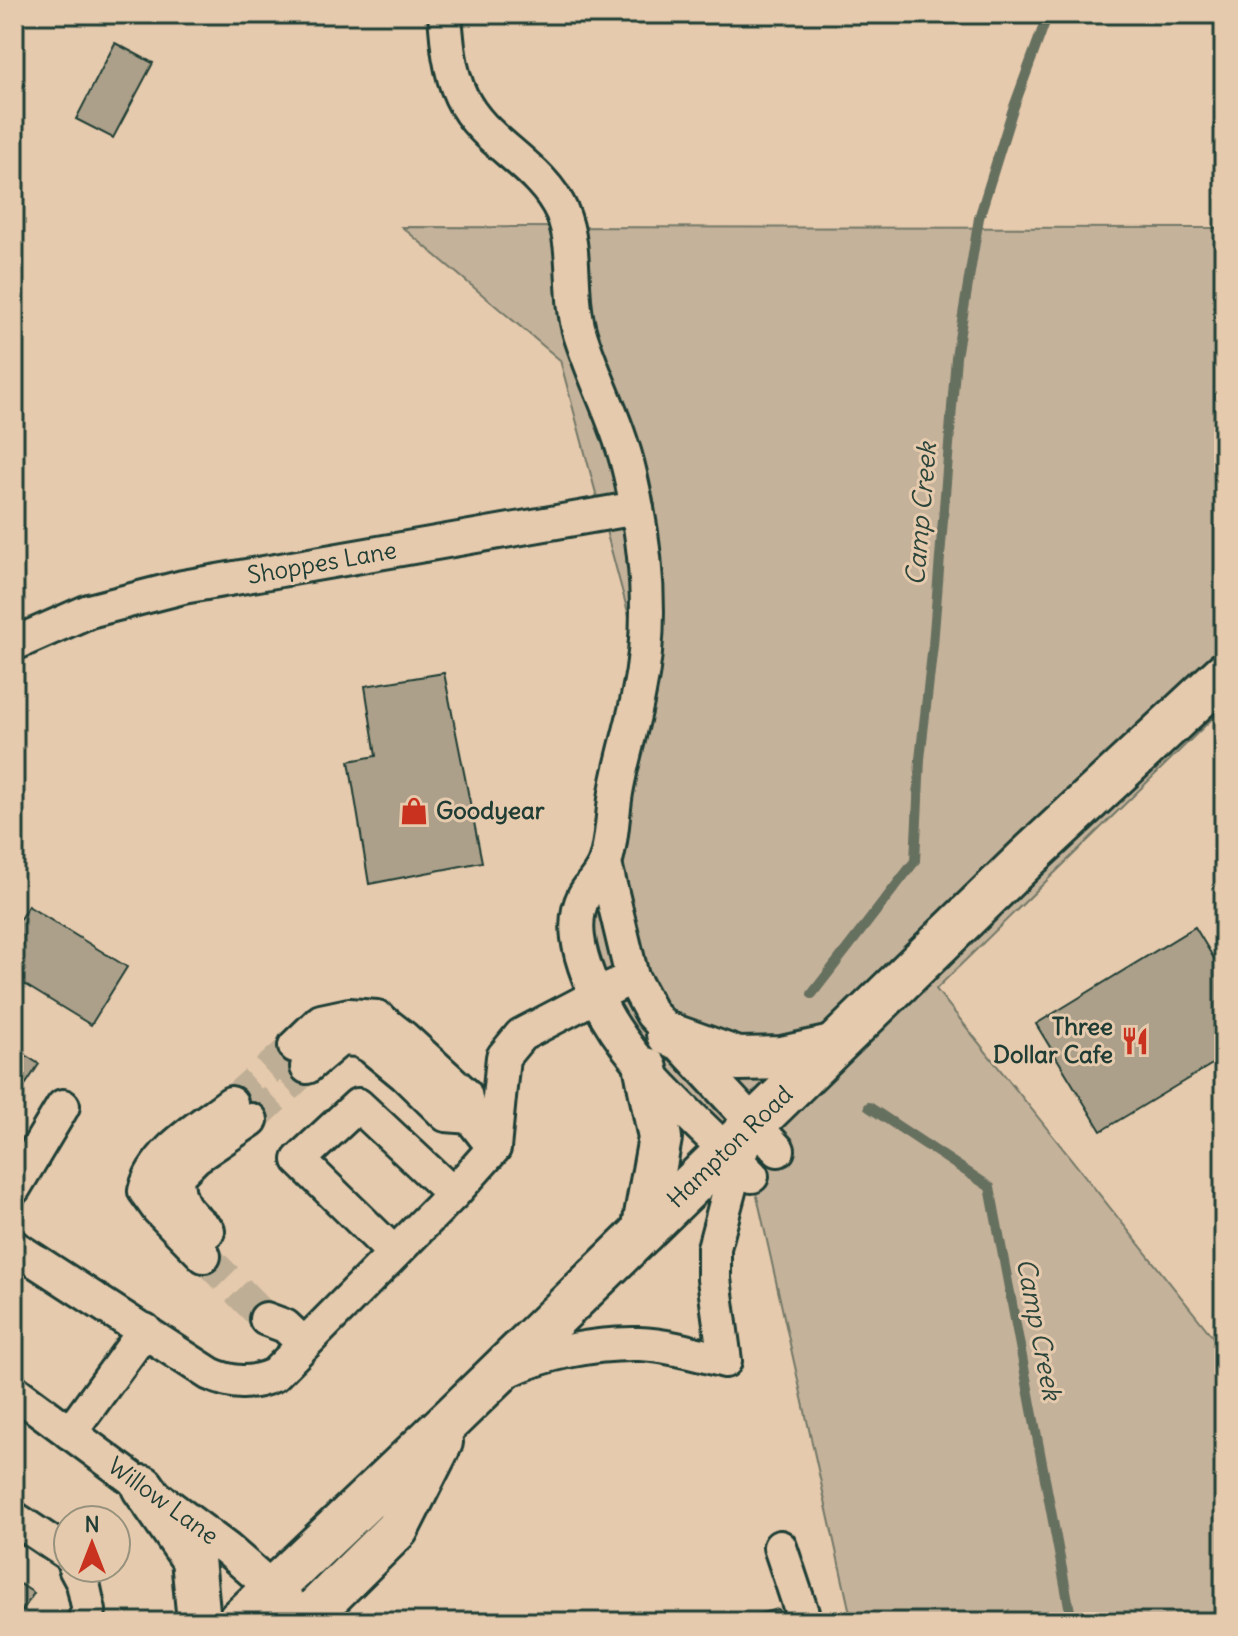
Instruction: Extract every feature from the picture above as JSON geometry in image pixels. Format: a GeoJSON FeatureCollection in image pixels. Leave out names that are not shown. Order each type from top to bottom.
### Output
{"type":"FeatureCollection","features":[{"type":"Feature","properties":{"kind":"main road","name":"Hampton Road"},"geometry":{"type":"LineString","coordinates":[[238,1622],[643,1232],[750,1152],[832,1047],[1027,858],[1224,674]]}},
{"type":"Feature","properties":{"kind":"main road"},"geometry":{"type":"LineString","coordinates":[[668,1034],[738,1059],[782,1058],[832,1047]]}},
{"type":"Feature","properties":{"kind":"main road"},"geometry":{"type":"LineString","coordinates":[[643,1232],[660,1138],[646,1069]]}},
{"type":"Feature","properties":{"kind":"main road"},"geometry":{"type":"LineString","coordinates":[[305,1620],[397,1529],[454,1416]]}},
{"type":"Feature","properties":{"kind":"main road"},"geometry":{"type":"LineString","coordinates":[[143,1487],[193,1559],[199,1622]]}},
{"type":"Feature","properties":{"kind":"street"},"geometry":{"type":"LineString","coordinates":[[445,14],[449,58],[461,97],[480,123],[543,180],[562,213],[571,246],[580,334],[614,417],[637,508],[644,562],[647,632],[640,690],[617,787],[605,864],[632,977],[652,1014],[750,1152]]}},
{"type":"Feature","properties":{"kind":"street","name":"Shoppes Lane"},"geometry":{"type":"LineString","coordinates":[[14,644],[89,611],[183,587],[637,508]]}},
{"type":"Feature","properties":{"kind":"street"},"geometry":{"type":"LineString","coordinates":[[605,864],[583,897],[577,926],[581,953],[595,994],[620,1039],[646,1069],[750,1152]]}},
{"type":"Feature","properties":{"kind":"street"},"geometry":{"type":"LineString","coordinates":[[14,1247],[210,1374],[236,1383],[249,1383],[274,1375],[283,1323],[394,1253],[494,1148],[503,1057],[521,1035],[632,977]]}},
{"type":"Feature","properties":{"kind":"street"},"geometry":{"type":"LineString","coordinates":[[301,1057],[321,1021],[349,1015],[377,1017],[465,1094],[470,1117],[494,1148]]}},
{"type":"Feature","properties":{"kind":"street"},"geometry":{"type":"LineString","coordinates":[[394,1253],[299,1160],[358,1105],[453,1194]]}},
{"type":"Feature","properties":{"kind":"street"},"geometry":{"type":"LineString","coordinates":[[14,1188],[63,1106]]}},
{"type":"Feature","properties":{"kind":"street"},"geometry":{"type":"LineString","coordinates":[[211,1249],[158,1209],[145,1191],[149,1175],[161,1159],[241,1112]]}},
{"type":"Feature","properties":{"kind":"street"},"geometry":{"type":"LineString","coordinates":[[494,1377],[542,1357],[609,1345],[642,1344],[725,1361],[714,1279],[714,1248],[750,1152]]}},
{"type":"Feature","properties":{"kind":"street"},"geometry":{"type":"LineString","coordinates":[[70,1433],[145,1330]]}},
{"type":"Feature","properties":{"kind":"street","name":"Willow Lane"},"geometry":{"type":"LineString","coordinates":[[14,1391],[227,1549],[305,1620]]}},
{"type":"Feature","properties":{"kind":"street"},"geometry":{"type":"LineString","coordinates":[[14,1518],[52,1543]]}},
{"type":"Feature","properties":{"kind":"street"},"geometry":{"type":"LineString","coordinates":[[780,1547],[805,1622]]}},
{"type":"Feature","properties":{"kind":"street"},"geometry":{"type":"LineString","coordinates":[[83,1584],[89,1611],[83,1622]]}},
{"type":"Feature","properties":{"kind":"shaded area"},"geometry":{"type":"Polygon","coordinates":[[[402,227],[1224,228],[1224,707],[936,989],[1224,1351],[1224,1622],[852,1622],[751,1169],[571,957],[636,642],[560,360],[402,227]]]}},
{"type":"Feature","properties":{"kind":"building"},"geometry":{"type":"Polygon","coordinates":[[[115,43],[153,63],[113,138],[76,119],[115,43]]]}},
{"type":"Feature","properties":{"kind":"building","name":"Goodyear"},"geometry":{"type":"Polygon","coordinates":[[[444,673],[482,862],[369,884],[349,761],[376,756],[365,686],[444,673]]]}},
{"type":"Feature","properties":{"kind":"building"},"geometry":{"type":"Polygon","coordinates":[[[28,906],[127,967],[91,1025],[14,978],[14,929],[28,906]]]}},
{"type":"Feature","properties":{"kind":"building","name":"Three Dollar Cafe"},"geometry":{"type":"Polygon","coordinates":[[[1195,927],[1224,975],[1224,1057],[1101,1131],[1036,1024],[1195,927]]]}},
{"type":"Feature","properties":{"kind":"building"},"geometry":{"type":"Polygon","coordinates":[[[14,1048],[39,1064],[14,1102],[14,1048]]]}},
{"type":"Feature","properties":{"kind":"building"},"geometry":{"type":"Polygon","coordinates":[[[14,1580],[34,1593],[15,1622],[14,1622],[14,1580]]]}},
{"type":"Feature","properties":{"kind":"building"},"geometry":{"type":"Polygon","coordinates":[[[778,1609],[781,1622],[724,1622],[778,1609]]]}},
{"type":"Feature","properties":{"kind":"waterway","name":"Camp Creek"},"geometry":{"type":"LineString","coordinates":[[812,994],[915,861],[920,759],[933,645],[956,357],[979,218],[1012,112],[1048,14]]}},
{"type":"Feature","properties":{"kind":"waterway","name":"Camp Creek"},"geometry":{"type":"LineString","coordinates":[[869,1107],[990,1187],[1072,1622]]}},
{"type":"Feature","properties":{"kind":"tunnel"},"geometry":{"type":"LineString","coordinates":[[231,1103],[295,1046]]}},
{"type":"Feature","properties":{"kind":"tunnel"},"geometry":{"type":"LineString","coordinates":[[251,1120],[307,1067]]}},
{"type":"Feature","properties":{"kind":"tunnel"},"geometry":{"type":"LineString","coordinates":[[204,1256],[266,1319]]}},
{"type":"Feature","properties":{"kind":"place","name":"Goodyear"},"geometry":{"type":"Point","coordinates":[414,811]}},
{"type":"Feature","properties":{"kind":"place","name":"Three Dollar Cafe"},"geometry":{"type":"Point","coordinates":[1135,1041]}}]}
